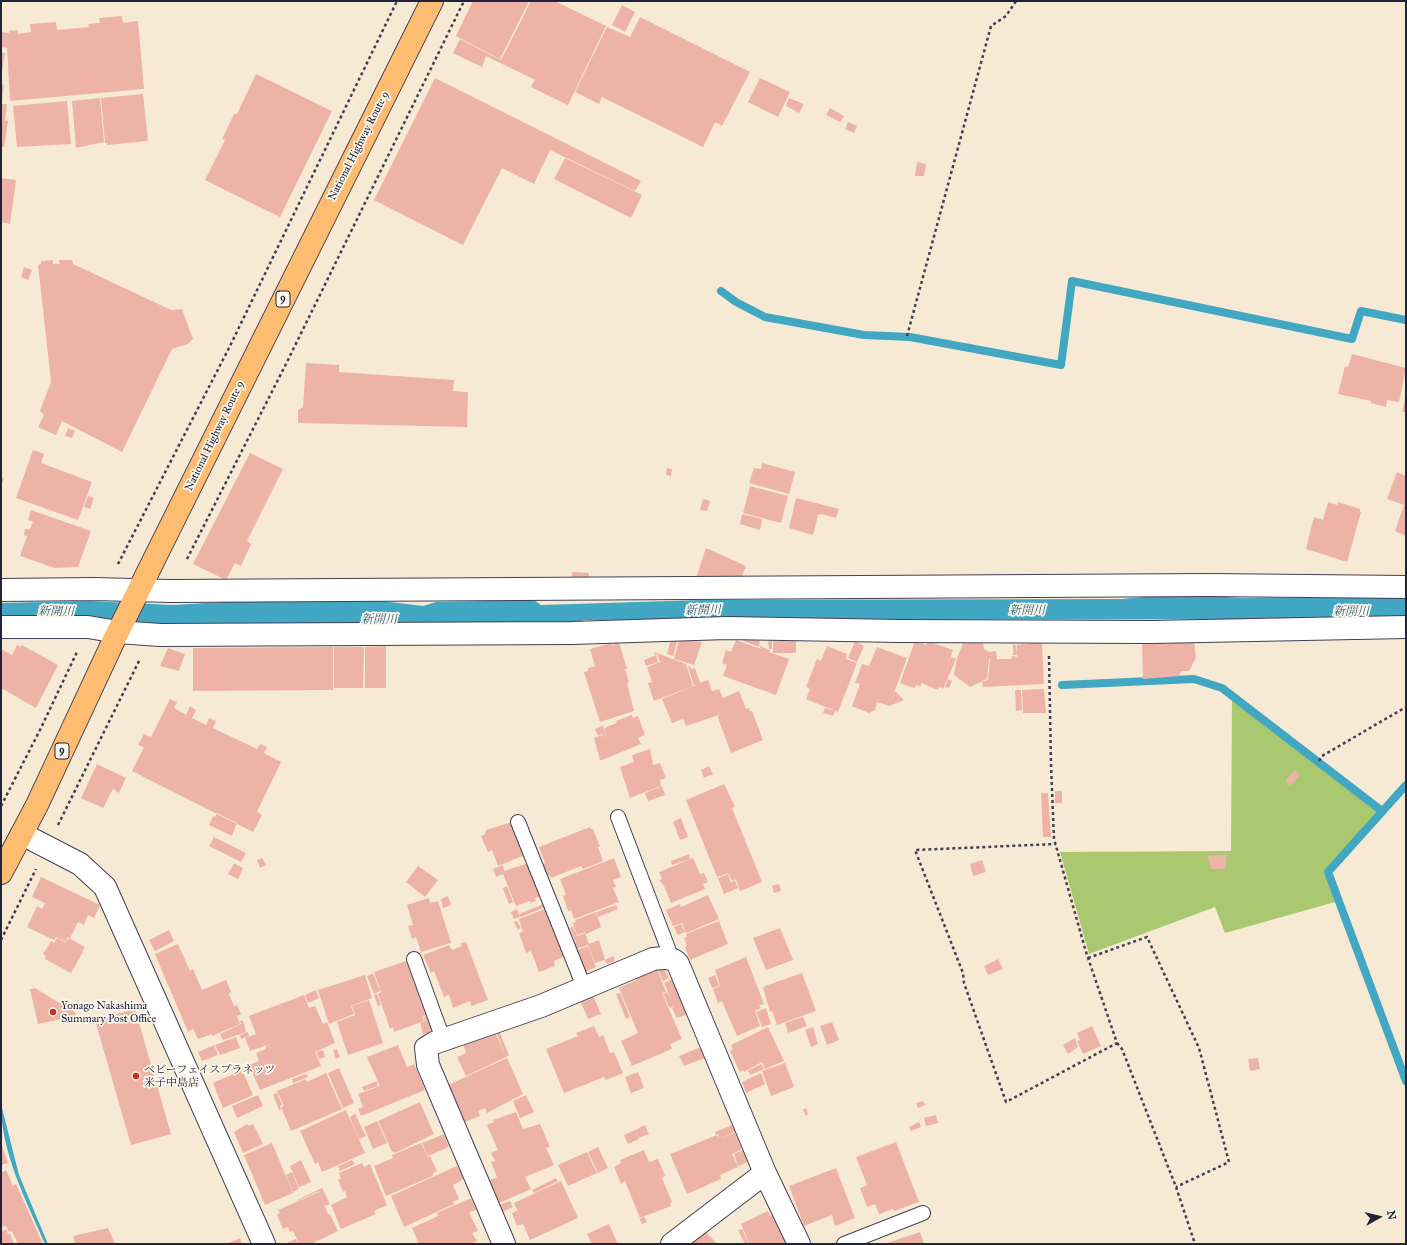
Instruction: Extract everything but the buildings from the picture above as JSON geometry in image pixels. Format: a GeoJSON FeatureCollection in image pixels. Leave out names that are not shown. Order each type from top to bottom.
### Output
{"type":"FeatureCollection","features":[{"type":"Feature","properties":{"kind":"highway","name":"National Highway Route 9"},"geometry":{"type":"LineString","coordinates":[[1,872],[22,834],[242,381],[432,1]]}},
{"type":"Feature","properties":{"kind":"street"},"geometry":{"type":"LineString","coordinates":[[1,590],[96,589],[138,594],[1201,585],[1406,587]]}},
{"type":"Feature","properties":{"kind":"street"},"geometry":{"type":"LineString","coordinates":[[1,627],[88,627],[150,635],[532,633],[727,628],[1152,632],[1406,627]]}},
{"type":"Feature","properties":{"kind":"street"},"geometry":{"type":"LineString","coordinates":[[22,834],[80,864],[105,887],[264,1244]]}},
{"type":"Feature","properties":{"kind":"street"},"geometry":{"type":"LineString","coordinates":[[504,1244],[426,1060],[426,1048],[443,1039],[541,1006],[654,958],[672,959],[678,964],[765,1173],[799,1244]]}},
{"type":"Feature","properties":{"kind":"street"},"geometry":{"type":"LineString","coordinates":[[672,1244],[765,1173]]}},
{"type":"Feature","properties":{"kind":"lane"},"geometry":{"type":"LineString","coordinates":[[618,817],[672,959]]}},
{"type":"Feature","properties":{"kind":"lane"},"geometry":{"type":"LineString","coordinates":[[518,822],[584,987]]}},
{"type":"Feature","properties":{"kind":"lane"},"geometry":{"type":"LineString","coordinates":[[414,958],[443,1039]]}},
{"type":"Feature","properties":{"kind":"lane"},"geometry":{"type":"LineString","coordinates":[[844,1244],[923,1213]]}},
{"type":"Feature","properties":{"kind":"path"},"geometry":{"type":"LineString","coordinates":[[118,565],[230,346],[397,1]]}},
{"type":"Feature","properties":{"kind":"path"},"geometry":{"type":"LineString","coordinates":[[187,559],[290,357],[464,1]]}},
{"type":"Feature","properties":{"kind":"path"},"geometry":{"type":"LineString","coordinates":[[907,336],[991,26],[1006,16],[1016,1]]}},
{"type":"Feature","properties":{"kind":"path"},"geometry":{"type":"LineString","coordinates":[[188,548],[192,550]]}},
{"type":"Feature","properties":{"kind":"path"},"geometry":{"type":"LineString","coordinates":[[1,806],[40,730],[88,627]]}},
{"type":"Feature","properties":{"kind":"path"},"geometry":{"type":"LineString","coordinates":[[1049,631],[1051,764],[1056,844],[1088,958],[1118,1043],[1122,1049],[1176,1187],[1195,1244]]}},
{"type":"Feature","properties":{"kind":"path"},"geometry":{"type":"LineString","coordinates":[[56,828],[150,635]]}},
{"type":"Feature","properties":{"kind":"path"},"geometry":{"type":"LineString","coordinates":[[1319,761],[1322,756],[1406,707]]}},
{"type":"Feature","properties":{"kind":"path"},"geometry":{"type":"LineString","coordinates":[[9,790],[14,792]]}},
{"type":"Feature","properties":{"kind":"path"},"geometry":{"type":"LineString","coordinates":[[1056,844],[915,850],[963,973],[1006,1102],[1118,1043]]}},
{"type":"Feature","properties":{"kind":"path"},"geometry":{"type":"LineString","coordinates":[[1,940],[39,863]]}},
{"type":"Feature","properties":{"kind":"path"},"geometry":{"type":"LineString","coordinates":[[1088,958],[1147,938],[1199,1048],[1229,1162],[1176,1187]]}},
{"type":"Feature","properties":{"kind":"green space"},"geometry":{"type":"Polygon","coordinates":[[[1232,698],[1378,811],[1325,871],[1335,902],[1225,933],[1215,907],[1089,954],[1060,852],[1231,851],[1232,698]]]}},
{"type":"Feature","properties":{"kind":"water","name":"新開川"},"geometry":{"type":"Polygon","coordinates":[[[1181,594],[1242,598],[1406,596],[1406,619],[585,620],[567,625],[164,629],[1,621],[1,603],[88,601],[173,605],[256,600],[382,601],[423,606],[436,602],[534,600],[541,605],[702,600],[1121,599],[1181,594]]]}},
{"type":"Feature","properties":{"kind":"water"},"geometry":{"type":"Polygon","coordinates":[[[1,1104],[19,1175],[48,1244],[45,1244],[16,1176],[5,1140],[1,1104]]]}},
{"type":"Feature","properties":{"kind":"waterway"},"geometry":{"type":"LineString","coordinates":[[721,291],[736,302],[765,317],[864,335],[910,337],[1061,365],[1072,281],[1352,339],[1361,311],[1406,320]]}},
{"type":"Feature","properties":{"kind":"waterway"},"geometry":{"type":"LineString","coordinates":[[1062,685],[1194,679],[1222,688],[1382,811]]}},
{"type":"Feature","properties":{"kind":"waterway"},"geometry":{"type":"LineString","coordinates":[[1406,785],[1328,872],[1406,1081]]}},
{"type":"Feature","properties":{"kind":"place","name":"Yonago Nakashima Summary Post Office"},"geometry":{"type":"Point","coordinates":[53,1012]}},
{"type":"Feature","properties":{"kind":"place","name":"ベビーフェイスプラネッツ 米子中島店"},"geometry":{"type":"Point","coordinates":[136,1076]}}]}
